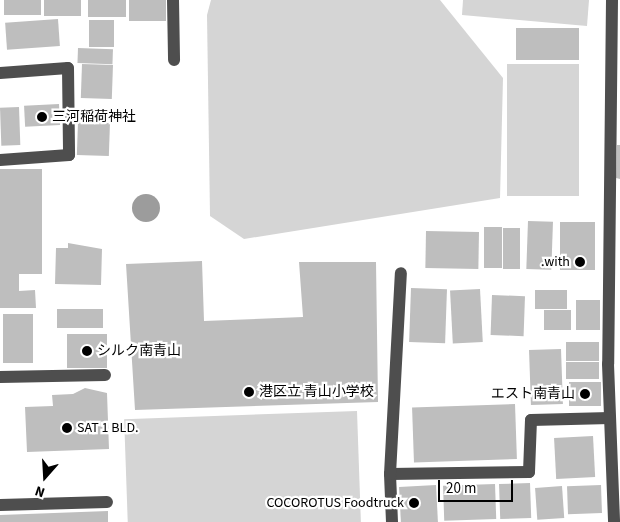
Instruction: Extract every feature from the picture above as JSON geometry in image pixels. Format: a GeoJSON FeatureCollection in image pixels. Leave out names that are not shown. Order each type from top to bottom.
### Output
{"type":"FeatureCollection","features":[{"type":"Feature","properties":{"kind":"street"},"geometry":{"type":"LineString","coordinates":[[172,0],[174,60]]}},
{"type":"Feature","properties":{"kind":"street"},"geometry":{"type":"LineString","coordinates":[[612,0],[610,418],[614,522]]}},
{"type":"Feature","properties":{"kind":"street"},"geometry":{"type":"LineString","coordinates":[[0,73],[68,68],[69,156],[0,160]]}},
{"type":"Feature","properties":{"kind":"street"},"geometry":{"type":"LineString","coordinates":[[392,522],[390,474],[400,273]]}},
{"type":"Feature","properties":{"kind":"street"},"geometry":{"type":"LineString","coordinates":[[0,377],[105,375]]}},
{"type":"Feature","properties":{"kind":"street"},"geometry":{"type":"LineString","coordinates":[[390,474],[530,472],[531,420],[610,418]]}},
{"type":"Feature","properties":{"kind":"street"},"geometry":{"type":"LineString","coordinates":[[0,506],[107,502]]}},
{"type":"Feature","properties":{"kind":"shaded area"},"geometry":{"type":"Polygon","coordinates":[[[211,0],[440,0],[503,78],[500,198],[244,239],[210,216],[207,15],[211,0]]]}},
{"type":"Feature","properties":{"kind":"shaded area"},"geometry":{"type":"Polygon","coordinates":[[[463,0],[589,0],[587,26],[462,15],[463,0]]]}},
{"type":"Feature","properties":{"kind":"shaded area"},"geometry":{"type":"Polygon","coordinates":[[[507,64],[579,64],[579,196],[507,196],[507,64]]]}},
{"type":"Feature","properties":{"kind":"shaded area"},"geometry":{"type":"Polygon","coordinates":[[[146,194],[156,198],[160,208],[156,218],[146,222],[136,218],[132,208],[136,198],[146,194]]]}},
{"type":"Feature","properties":{"kind":"shaded area"},"geometry":{"type":"Polygon","coordinates":[[[357,411],[361,522],[128,522],[124,419],[357,411]]]}},
{"type":"Feature","properties":{"kind":"building"},"geometry":{"type":"Polygon","coordinates":[[[4,0],[41,0],[41,15],[4,15],[4,0]]]}},
{"type":"Feature","properties":{"kind":"building"},"geometry":{"type":"Polygon","coordinates":[[[44,0],[81,0],[81,16],[44,16],[44,0]]]}},
{"type":"Feature","properties":{"kind":"building"},"geometry":{"type":"Polygon","coordinates":[[[88,0],[126,0],[126,17],[88,17],[88,0]]]}},
{"type":"Feature","properties":{"kind":"building"},"geometry":{"type":"Polygon","coordinates":[[[129,0],[166,0],[166,21],[129,21],[129,0]]]}},
{"type":"Feature","properties":{"kind":"building"},"geometry":{"type":"Polygon","coordinates":[[[58,19],[60,46],[7,50],[5,23],[58,19]]]}},
{"type":"Feature","properties":{"kind":"building"},"geometry":{"type":"Polygon","coordinates":[[[89,20],[114,20],[114,47],[89,47],[89,20]]]}},
{"type":"Feature","properties":{"kind":"building"},"geometry":{"type":"Polygon","coordinates":[[[516,28],[579,28],[579,60],[516,60],[516,28]]]}},
{"type":"Feature","properties":{"kind":"building"},"geometry":{"type":"Polygon","coordinates":[[[78,48],[113,49],[112,64],[77,63],[78,48]]]}},
{"type":"Feature","properties":{"kind":"building"},"geometry":{"type":"Polygon","coordinates":[[[82,64],[113,65],[112,99],[81,98],[82,64]]]}},
{"type":"Feature","properties":{"kind":"building"},"geometry":{"type":"Polygon","coordinates":[[[59,104],[60,125],[25,127],[24,106],[59,104]]]}},
{"type":"Feature","properties":{"kind":"building"},"geometry":{"type":"Polygon","coordinates":[[[19,107],[20,145],[1,146],[0,108],[19,107]]]}},
{"type":"Feature","properties":{"kind":"building"},"geometry":{"type":"Polygon","coordinates":[[[78,122],[110,123],[109,156],[77,155],[78,122]]]}},
{"type":"Feature","properties":{"kind":"building"},"geometry":{"type":"Polygon","coordinates":[[[617,145],[620,145],[620,179],[616,178],[617,145]]]}},
{"type":"Feature","properties":{"kind":"building"},"geometry":{"type":"Polygon","coordinates":[[[0,169],[42,169],[42,274],[19,274],[19,291],[35,290],[36,308],[0,308],[0,169]]]}},
{"type":"Feature","properties":{"kind":"building"},"geometry":{"type":"Polygon","coordinates":[[[528,221],[553,222],[551,270],[526,269],[528,221]]]}},
{"type":"Feature","properties":{"kind":"building"},"geometry":{"type":"Polygon","coordinates":[[[560,222],[595,222],[595,270],[560,270],[560,222]]]}},
{"type":"Feature","properties":{"kind":"building"},"geometry":{"type":"Polygon","coordinates":[[[484,227],[502,227],[502,268],[484,268],[484,227]]]}},
{"type":"Feature","properties":{"kind":"building"},"geometry":{"type":"Polygon","coordinates":[[[503,228],[520,228],[520,269],[503,269],[503,228]]]}},
{"type":"Feature","properties":{"kind":"building"},"geometry":{"type":"Polygon","coordinates":[[[426,231],[479,232],[478,269],[425,268],[426,231]]]}},
{"type":"Feature","properties":{"kind":"building"},"geometry":{"type":"Polygon","coordinates":[[[68,243],[102,249],[101,285],[55,284],[56,248],[68,248],[68,243]]]}},
{"type":"Feature","properties":{"kind":"building"},"geometry":{"type":"Polygon","coordinates":[[[202,261],[204,321],[303,317],[299,262],[376,262],[378,402],[135,410],[126,264],[202,261]]]}},
{"type":"Feature","properties":{"kind":"building"},"geometry":{"type":"Polygon","coordinates":[[[411,288],[447,289],[445,343],[409,342],[411,288]]]}},
{"type":"Feature","properties":{"kind":"building"},"geometry":{"type":"Polygon","coordinates":[[[480,289],[483,342],[453,343],[450,291],[480,289]]]}},
{"type":"Feature","properties":{"kind":"building"},"geometry":{"type":"Polygon","coordinates":[[[535,290],[567,290],[567,309],[535,309],[535,290]]]}},
{"type":"Feature","properties":{"kind":"building"},"geometry":{"type":"Polygon","coordinates":[[[492,295],[525,296],[524,336],[491,335],[492,295]]]}},
{"type":"Feature","properties":{"kind":"building"},"geometry":{"type":"Polygon","coordinates":[[[576,300],[600,300],[600,330],[576,330],[576,300]]]}},
{"type":"Feature","properties":{"kind":"building"},"geometry":{"type":"Polygon","coordinates":[[[57,309],[103,309],[103,328],[57,328],[57,309]]]}},
{"type":"Feature","properties":{"kind":"building"},"geometry":{"type":"Polygon","coordinates":[[[544,310],[571,310],[571,330],[544,330],[544,310]]]}},
{"type":"Feature","properties":{"kind":"building"},"geometry":{"type":"Polygon","coordinates":[[[3,314],[33,314],[33,363],[3,363],[3,314]]]}},
{"type":"Feature","properties":{"kind":"building","name":"シルク南青山"},"geometry":{"type":"Polygon","coordinates":[[[67,334],[107,334],[107,368],[67,368],[67,334]]]}},
{"type":"Feature","properties":{"kind":"building"},"geometry":{"type":"Polygon","coordinates":[[[566,342],[599,342],[599,361],[566,361],[566,342]]]}},
{"type":"Feature","properties":{"kind":"building"},"geometry":{"type":"Polygon","coordinates":[[[561,349],[563,404],[531,405],[529,350],[561,349]]]}},
{"type":"Feature","properties":{"kind":"building"},"geometry":{"type":"Polygon","coordinates":[[[566,362],[599,362],[599,379],[566,379],[566,362]]]}},
{"type":"Feature","properties":{"kind":"building","name":"エスト南青山"},"geometry":{"type":"Polygon","coordinates":[[[569,382],[601,382],[601,406],[569,406],[569,382]]]}},
{"type":"Feature","properties":{"kind":"building","name":"SAT 1 BLD."},"geometry":{"type":"Polygon","coordinates":[[[85,388],[107,393],[109,449],[27,452],[25,407],[53,406],[52,395],[73,394],[85,388]]]}},
{"type":"Feature","properties":{"kind":"building"},"geometry":{"type":"Polygon","coordinates":[[[515,404],[517,459],[414,463],[412,408],[515,404]]]}},
{"type":"Feature","properties":{"kind":"building"},"geometry":{"type":"Polygon","coordinates":[[[593,436],[595,477],[556,479],[554,438],[593,436]]]}},
{"type":"Feature","properties":{"kind":"building"},"geometry":{"type":"Polygon","coordinates":[[[530,483],[531,518],[500,519],[499,484],[530,483]]]}},
{"type":"Feature","properties":{"kind":"building"},"geometry":{"type":"Polygon","coordinates":[[[495,484],[496,519],[444,521],[443,486],[495,484]]]}},
{"type":"Feature","properties":{"kind":"building"},"geometry":{"type":"Polygon","coordinates":[[[436,485],[438,522],[401,522],[399,487],[436,485]]]}},
{"type":"Feature","properties":{"kind":"building"},"geometry":{"type":"Polygon","coordinates":[[[601,485],[602,513],[568,514],[567,486],[601,485]]]}},
{"type":"Feature","properties":{"kind":"building"},"geometry":{"type":"Polygon","coordinates":[[[562,486],[564,518],[537,520],[535,488],[562,486]]]}},
{"type":"Feature","properties":{"kind":"building"},"geometry":{"type":"Polygon","coordinates":[[[108,511],[108,522],[0,522],[0,515],[108,511]]]}},
{"type":"Feature","properties":{"kind":"place","name":"三河稲荷神社"},"geometry":{"type":"Point","coordinates":[42,117]}},
{"type":"Feature","properties":{"kind":"place","name":".with"},"geometry":{"type":"Point","coordinates":[580,262]}},
{"type":"Feature","properties":{"kind":"place","name":"シルク南青山"},"geometry":{"type":"Point","coordinates":[87,351]}},
{"type":"Feature","properties":{"kind":"place","name":"港区立 青山小学校"},"geometry":{"type":"Point","coordinates":[249,392]}},
{"type":"Feature","properties":{"kind":"place","name":"エスト南青山"},"geometry":{"type":"Point","coordinates":[585,394]}},
{"type":"Feature","properties":{"kind":"place","name":"SAT 1 BLD."},"geometry":{"type":"Point","coordinates":[67,428]}},
{"type":"Feature","properties":{"kind":"place","name":"COCOROTUS Foodtruck"},"geometry":{"type":"Point","coordinates":[414,503]}}]}
